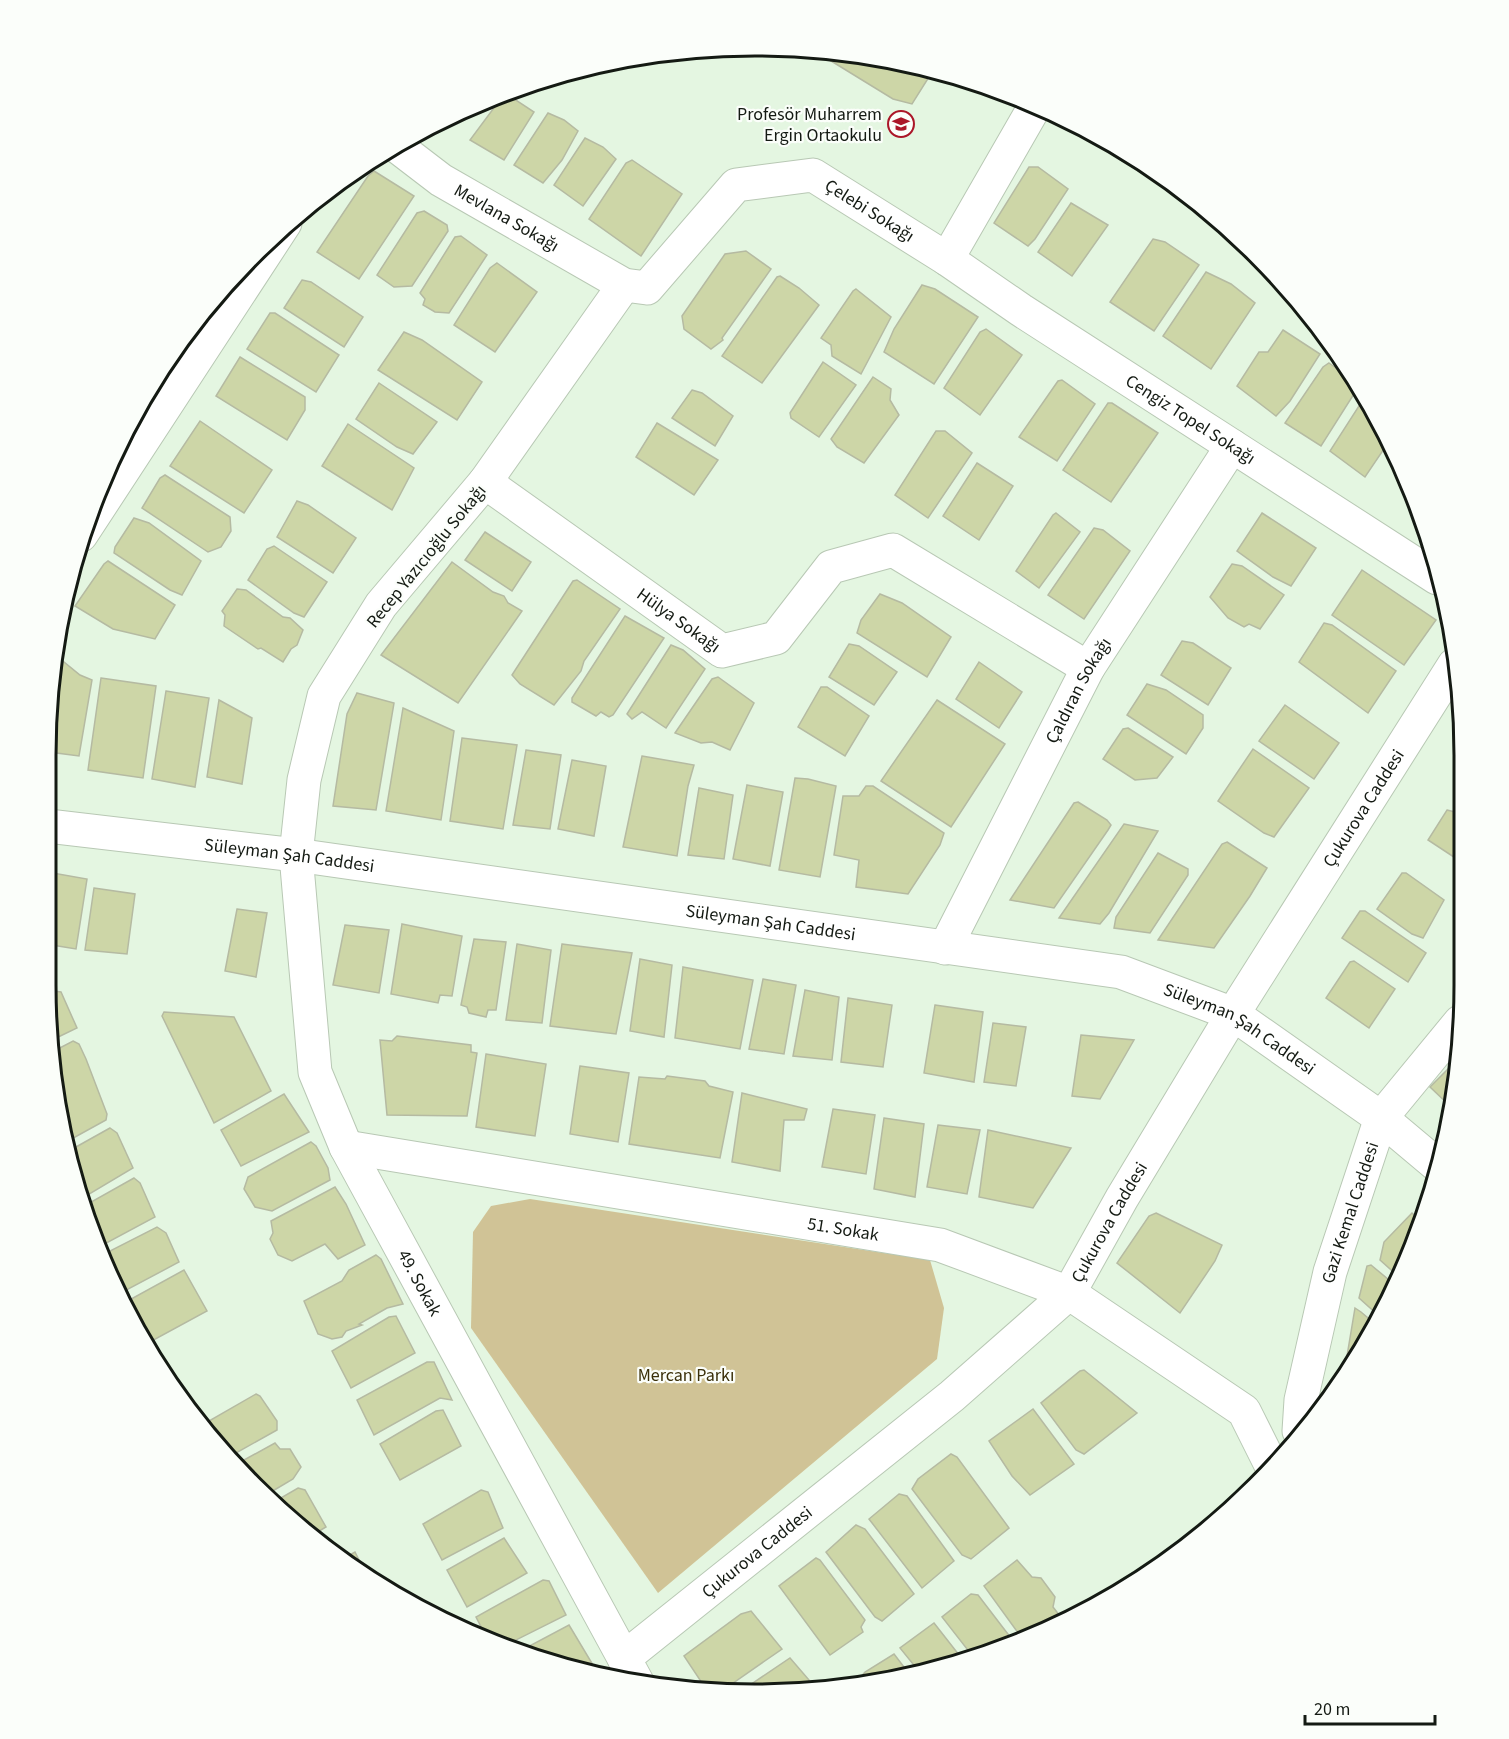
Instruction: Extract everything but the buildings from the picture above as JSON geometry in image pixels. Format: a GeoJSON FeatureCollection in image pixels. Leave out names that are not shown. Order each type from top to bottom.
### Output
{"type":"FeatureCollection","features":[{"type":"Feature","properties":{"kind":"street"},"geometry":{"type":"LineString","coordinates":[[947,259],[1031,113]]}},
{"type":"Feature","properties":{"kind":"street","name":"Mevlana Sokağı"},"geometry":{"type":"LineString","coordinates":[[403,151],[441,180],[624,285]]}},
{"type":"Feature","properties":{"kind":"street","name":"Çelebi Sokağı"},"geometry":{"type":"LineString","coordinates":[[624,285],[647,288],[736,185],[813,175],[947,259]]}},
{"type":"Feature","properties":{"kind":"street"},"geometry":{"type":"LineString","coordinates":[[105,499],[262,258]]}},
{"type":"Feature","properties":{"kind":"street","name":"Cengiz Topel Sokağı"},"geometry":{"type":"LineString","coordinates":[[947,259],[1021,310],[1430,573]]}},
{"type":"Feature","properties":{"kind":"street","name":"Recep Yazıcıoğlu Sokağı"},"geometry":{"type":"LineString","coordinates":[[296,855],[304,780],[324,696],[381,605],[485,482],[624,285]]}},
{"type":"Feature","properties":{"kind":"street","name":"Çaldıran Sokağı"},"geometry":{"type":"LineString","coordinates":[[945,948],[1088,668],[1232,446]]}},
{"type":"Feature","properties":{"kind":"street","name":"Hülya Sokağı"},"geometry":{"type":"LineString","coordinates":[[485,482],[722,651],[776,638],[831,567],[893,550],[1088,668]]}},
{"type":"Feature","properties":{"kind":"street","name":"Çukurova Caddesi"},"geometry":{"type":"LineString","coordinates":[[630,1670],[952,1396],[1069,1293],[1122,1197],[1233,1014],[1449,673]]}},
{"type":"Feature","properties":{"kind":"street","name":"Süleyman Şah Caddesi"},"geometry":{"type":"LineString","coordinates":[[56,826],[296,855],[1121,972],[1233,1014],[1381,1118],[1431,1161]]}},
{"type":"Feature","properties":{"kind":"street","name":"49. Sokak"},"geometry":{"type":"LineString","coordinates":[[296,855],[315,1072],[346,1147],[630,1670]]}},
{"type":"Feature","properties":{"kind":"street","name":"Gazi Kemal Caddesi"},"geometry":{"type":"LineString","coordinates":[[1300,1421],[1301,1400],[1330,1272],[1381,1118],[1452,1032]]}},
{"type":"Feature","properties":{"kind":"street","name":"51. Sokak"},"geometry":{"type":"LineString","coordinates":[[346,1147],[940,1245],[1069,1293],[1244,1411],[1268,1458]]}},
{"type":"Feature","properties":{"kind":"green space","name":"Mercan Parkı"},"geometry":{"type":"Polygon","coordinates":[[[530,1199],[930,1260],[944,1308],[937,1359],[658,1593],[471,1328],[473,1232],[491,1206],[530,1199]]]}},
{"type":"Feature","properties":{"kind":"place","name":"Profesör Muharrem Ergin Ortaokulu"},"geometry":{"type":"Point","coordinates":[901,124]}}]}
